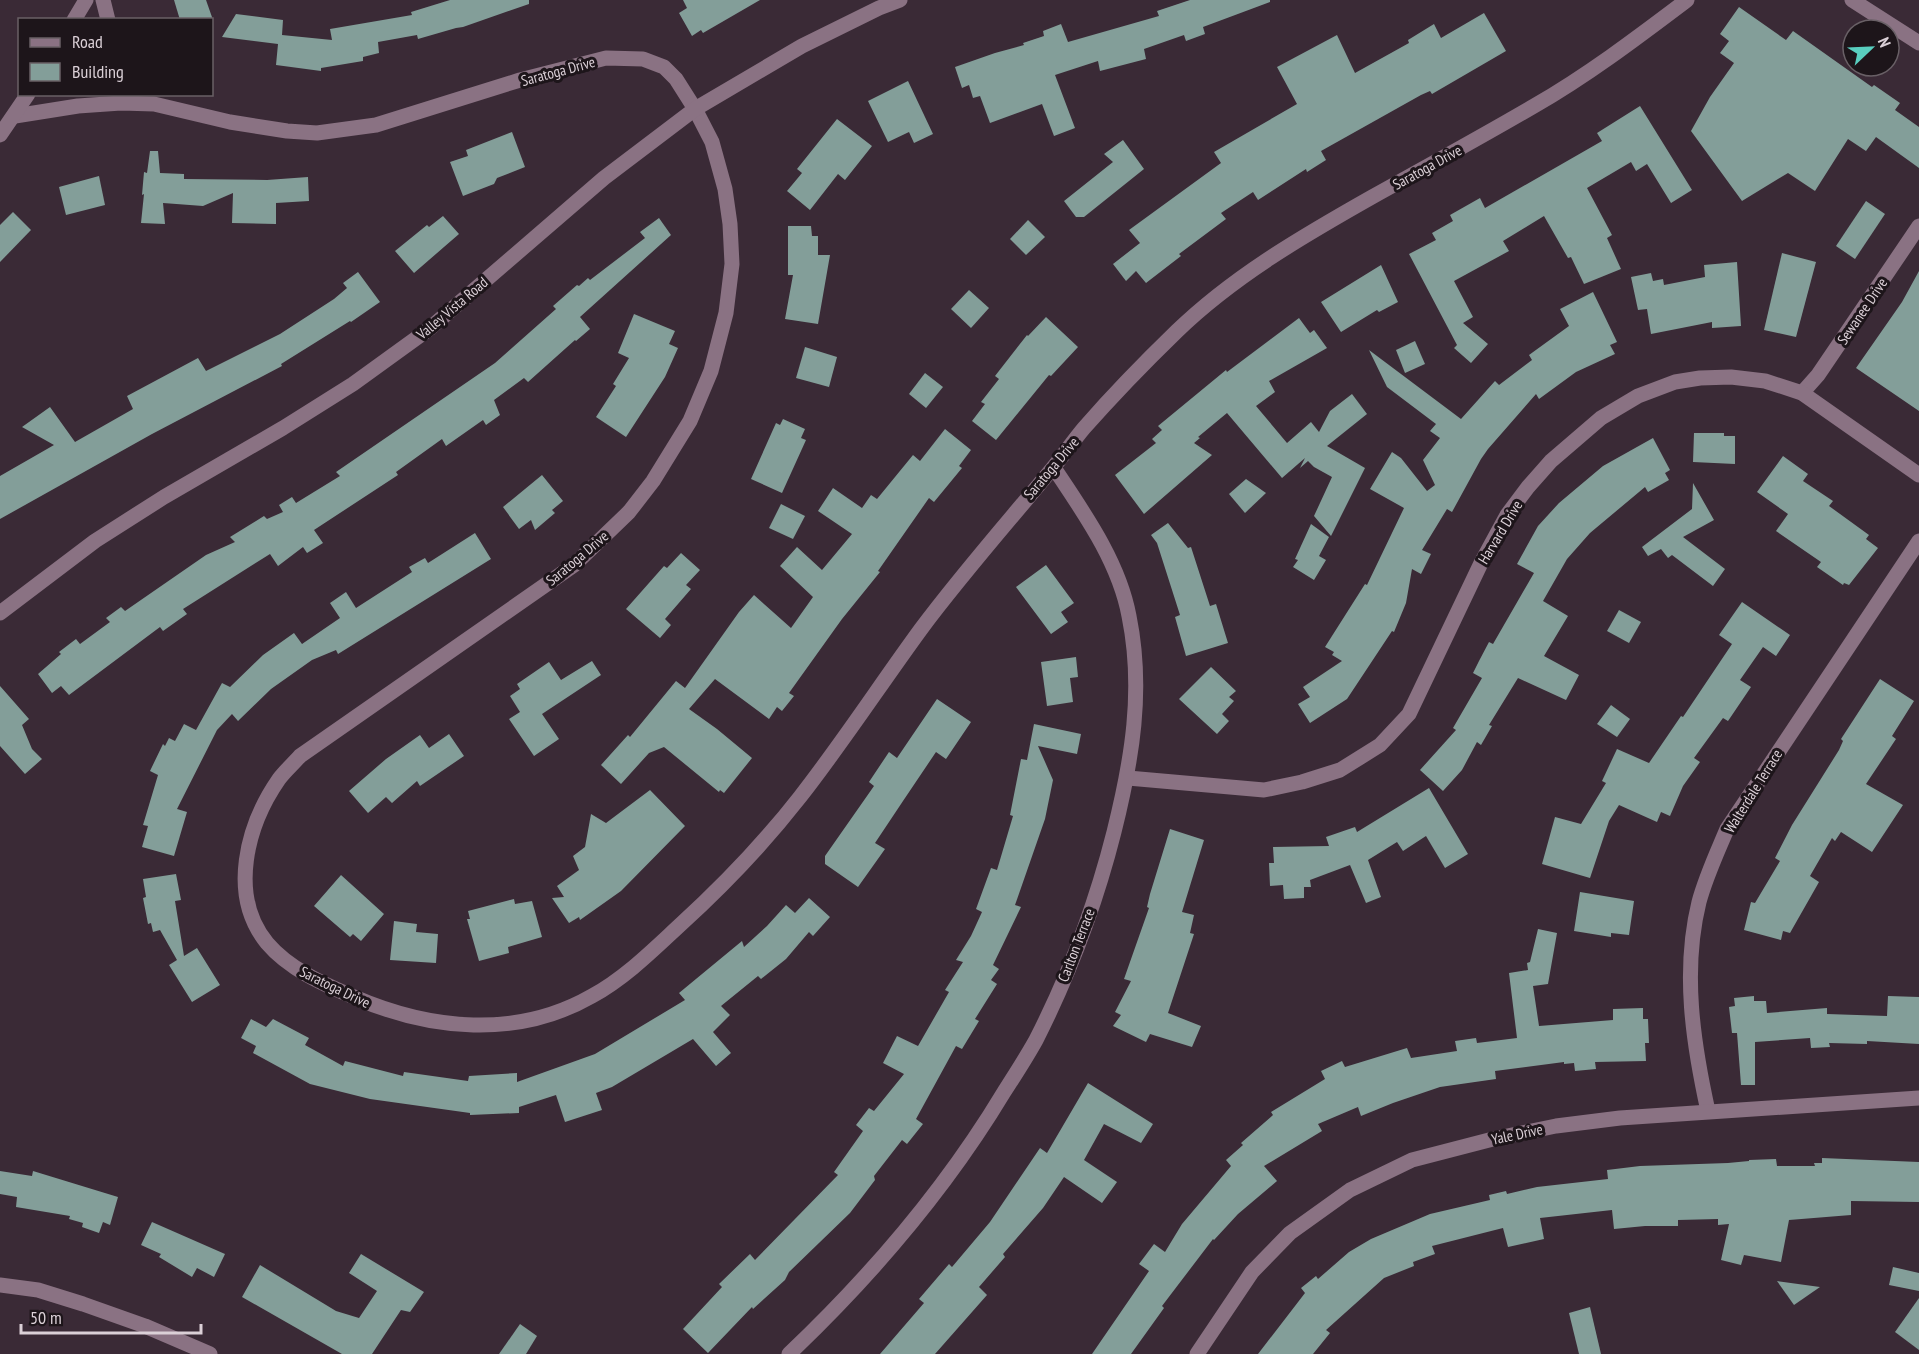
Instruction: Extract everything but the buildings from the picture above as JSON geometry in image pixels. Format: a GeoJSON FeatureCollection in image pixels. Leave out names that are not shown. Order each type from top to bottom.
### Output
{"type":"FeatureCollection","features":[{"type":"Feature","properties":{"kind":"street"},"geometry":{"type":"LineString","coordinates":[[75,18],[86,0]]}},
{"type":"Feature","properties":{"kind":"street"},"geometry":{"type":"LineString","coordinates":[[103,0],[108,18]]}},
{"type":"Feature","properties":{"kind":"street","name":"Valley Vista Road"},"geometry":{"type":"LineString","coordinates":[[0,613],[94,541],[164,497],[284,428],[353,384],[429,329],[604,178],[695,109],[802,46],[900,0]]}},
{"type":"Feature","properties":{"kind":"street","name":"Saratoga Drive"},"geometry":{"type":"LineString","coordinates":[[15,116],[78,106],[151,99],[230,122],[317,133],[376,125],[520,80],[606,58],[643,59],[664,67],[676,79],[695,109],[712,142],[725,189],[732,264],[726,313],[711,371],[690,421],[653,481],[629,512],[574,565],[300,756],[280,777],[251,838],[245,868],[244,889],[249,909],[257,928],[269,945],[291,965],[307,975],[380,1008],[408,1017],[454,1025],[484,1026],[511,1024],[566,1009],[593,996],[658,946],[716,891],[757,848],[826,763],[924,626],[1019,507],[1054,468],[1082,430],[1179,329],[1240,278],[1320,227],[1540,102],[1621,49],[1687,0]]}},
{"type":"Feature","properties":{"kind":"street"},"geometry":{"type":"LineString","coordinates":[[1852,0],[1919,43]]}},
{"type":"Feature","properties":{"kind":"street"},"geometry":{"type":"LineString","coordinates":[[0,135],[27,96]]}},
{"type":"Feature","properties":{"kind":"street","name":"Sewanee Drive"},"geometry":{"type":"LineString","coordinates":[[1802,393],[1818,375],[1919,226]]}},
{"type":"Feature","properties":{"kind":"street","name":"Harvard Drive"},"geometry":{"type":"LineString","coordinates":[[1128,778],[1264,790],[1302,782],[1340,770],[1380,745],[1409,714],[1482,561],[1508,515],[1551,461],[1601,418],[1638,396],[1675,382],[1700,378],[1731,377],[1765,381],[1802,393],[1919,475]]}},
{"type":"Feature","properties":{"kind":"street","name":"Carlton Terrace"},"geometry":{"type":"LineString","coordinates":[[789,1354],[831,1313],[916,1220],[979,1133],[1035,1041],[1073,958],[1107,857],[1128,778],[1137,697],[1137,663],[1129,614],[1114,570],[1085,515],[1054,468]]}},
{"type":"Feature","properties":{"kind":"street","name":"Walterdale Terrace"},"geometry":{"type":"LineString","coordinates":[[1708,1112],[1696,1050],[1690,996],[1690,968],[1699,901],[1710,868],[1727,829],[1919,541]]}},
{"type":"Feature","properties":{"kind":"street","name":"Yale Drive"},"geometry":{"type":"LineString","coordinates":[[1197,1354],[1252,1272],[1290,1233],[1350,1190],[1379,1174],[1427,1156],[1493,1138],[1620,1118],[1919,1098]]}},
{"type":"Feature","properties":{"kind":"street"},"geometry":{"type":"LineString","coordinates":[[0,1285],[38,1290],[83,1304],[145,1326],[210,1354]]}}]}
